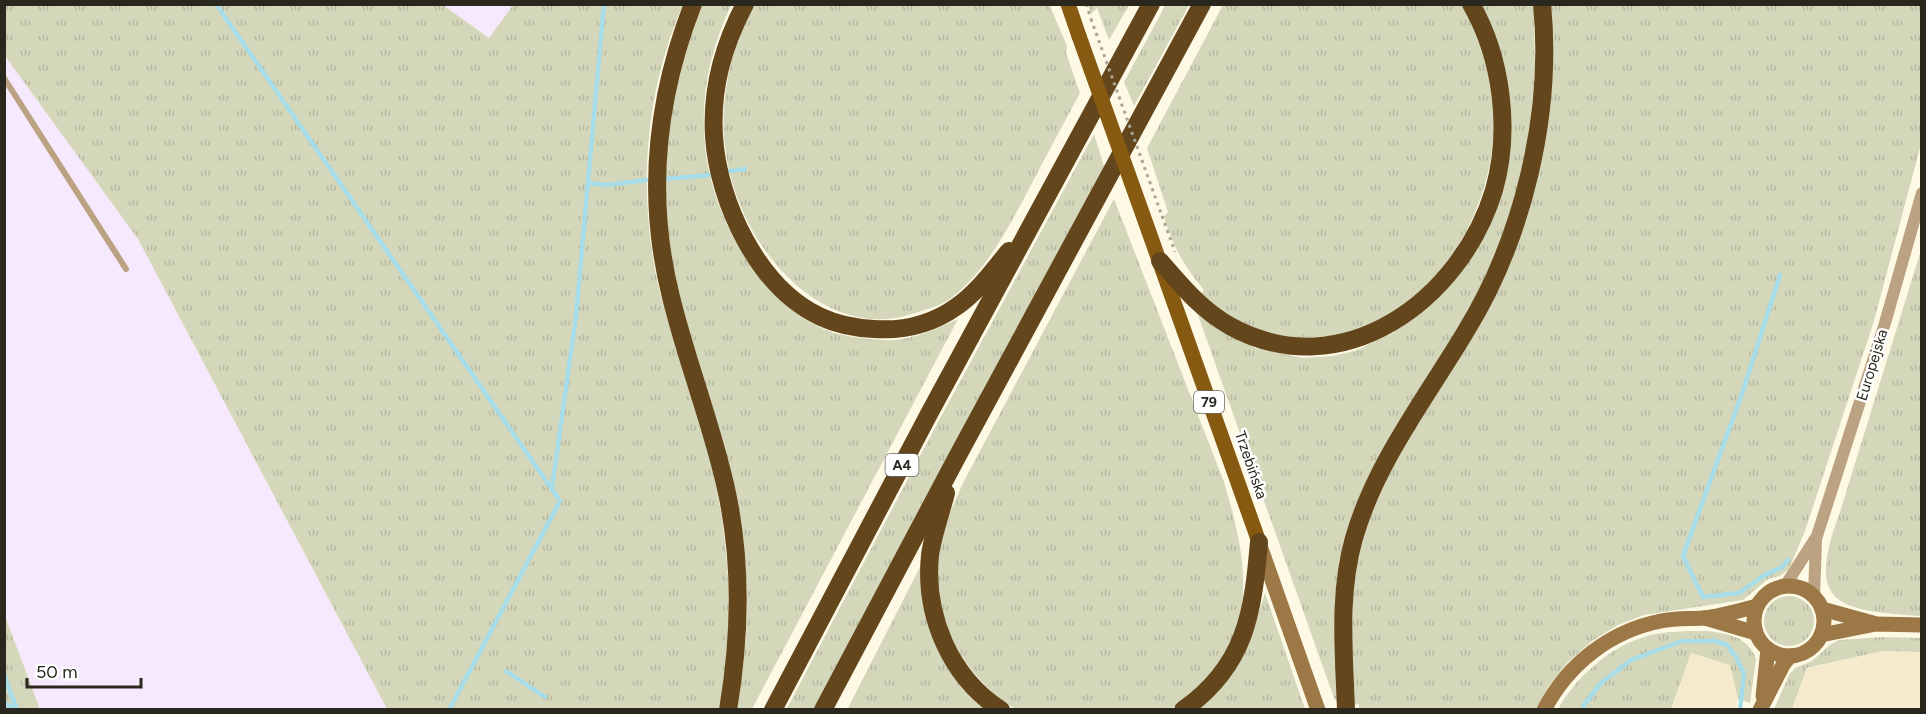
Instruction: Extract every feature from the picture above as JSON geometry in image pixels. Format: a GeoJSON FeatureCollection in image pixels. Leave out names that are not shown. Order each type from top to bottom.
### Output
{"type":"FeatureCollection","features":[{"type":"Feature","properties":{"kind":"highway"},"geometry":{"type":"LineString","coordinates":[[693,4],[670,73],[661,120],[656,167],[657,210],[670,297],[718,455],[733,527],[737,582],[737,645],[728,710]]}},
{"type":"Feature","properties":{"kind":"highway"},"geometry":{"type":"LineString","coordinates":[[745,4],[720,62],[714,119],[717,160],[725,196],[740,230],[770,274],[798,303],[820,317],[847,326],[896,329],[924,323],[949,312],[970,295],[1033,222]]}},
{"type":"Feature","properties":{"kind":"highway","name":"A4"},"geometry":{"type":"LineString","coordinates":[[773,710],[1151,4]]}},
{"type":"Feature","properties":{"kind":"highway"},"geometry":{"type":"LineString","coordinates":[[823,710],[1202,4]]}},
{"type":"Feature","properties":{"kind":"highway"},"geometry":{"type":"LineString","coordinates":[[1160,261],[1195,301],[1210,313],[1257,338],[1280,344],[1302,347],[1348,341],[1393,323],[1425,298],[1448,276],[1471,241],[1488,206],[1499,169],[1502,113],[1498,81],[1485,34],[1471,4]]}},
{"type":"Feature","properties":{"kind":"highway"},"geometry":{"type":"LineString","coordinates":[[1346,710],[1343,623],[1346,574],[1352,545],[1372,490],[1387,460],[1484,300],[1513,233],[1526,186],[1540,109],[1544,60],[1542,4]]}},
{"type":"Feature","properties":{"kind":"highway"},"geometry":{"type":"LineString","coordinates":[[956,459],[930,555],[929,572],[933,610],[944,644],[960,670],[978,691],[1002,710]]}},
{"type":"Feature","properties":{"kind":"highway"},"geometry":{"type":"LineString","coordinates":[[1183,710],[1216,682],[1242,638],[1252,606],[1259,542]]}},
{"type":"Feature","properties":{"kind":"main road","name":"Trzebińska"},"geometry":{"type":"LineString","coordinates":[[1068,4],[1318,710]]}},
{"type":"Feature","properties":{"kind":"main road"},"geometry":{"type":"LineString","coordinates":[[1818,602],[1824,625],[1821,635],[1811,649],[1799,655],[1790,656],[1767,649],[1756,633],[1754,622],[1757,606],[1768,592],[1785,586],[1801,587],[1818,602],[1876,624]]}},
{"type":"Feature","properties":{"kind":"main road"},"geometry":{"type":"LineString","coordinates":[[1544,710],[1551,695],[1568,674],[1592,652],[1615,637],[1662,621],[1705,618],[1757,606]]}},
{"type":"Feature","properties":{"kind":"main road"},"geometry":{"type":"LineString","coordinates":[[1705,618],[1756,633]]}},
{"type":"Feature","properties":{"kind":"main road"},"geometry":{"type":"LineString","coordinates":[[1821,635],[1876,624],[1922,625]]}},
{"type":"Feature","properties":{"kind":"main road"},"geometry":{"type":"LineString","coordinates":[[1761,707],[1767,649]]}},
{"type":"Feature","properties":{"kind":"main road"},"geometry":{"type":"LineString","coordinates":[[1761,707],[1790,656]]}},
{"type":"Feature","properties":{"kind":"street","name":"Europejska"},"geometry":{"type":"LineString","coordinates":[[1785,586],[1817,536],[1885,323],[1922,193]]}},
{"type":"Feature","properties":{"kind":"street","name":"Europejska"},"geometry":{"type":"LineString","coordinates":[[1817,536],[1818,602]]}},
{"type":"Feature","properties":{"kind":"lane"},"geometry":{"type":"LineString","coordinates":[[4,78],[126,269]]}},
{"type":"Feature","properties":{"kind":"path"},"geometry":{"type":"LineString","coordinates":[[1086,4],[1162,216]]}},
{"type":"Feature","properties":{"kind":"shaded area"},"geometry":{"type":"Polygon","coordinates":[[[443,5],[513,5],[489,38],[443,5]]]}},
{"type":"Feature","properties":{"kind":"shaded area"},"geometry":{"type":"Polygon","coordinates":[[[5,56],[138,239],[387,709],[40,709],[5,616],[5,56]]]}},
{"type":"Feature","properties":{"kind":"shaded area"},"geometry":{"type":"Polygon","coordinates":[[[1883,651],[1921,652],[1921,709],[1792,710],[1807,669],[1883,651]]]}},
{"type":"Feature","properties":{"kind":"shaded area"},"geometry":{"type":"Polygon","coordinates":[[[1691,653],[1730,665],[1738,699],[1735,709],[1671,710],[1691,653]]]}},
{"type":"Feature","properties":{"kind":"green space"},"geometry":{"type":"Polygon","coordinates":[[[1049,4],[1067,46],[1066,53],[1080,93],[990,257],[969,282],[947,301],[936,306],[912,314],[883,319],[856,317],[830,307],[806,293],[785,274],[766,252],[739,202],[728,167],[725,145],[724,110],[729,72],[739,36],[754,5],[1049,4]]]}},
{"type":"Feature","properties":{"kind":"green space"},"geometry":{"type":"Polygon","coordinates":[[[1166,4],[1189,5],[1134,106],[1124,82],[1166,4]]]}},
{"type":"Feature","properties":{"kind":"green space"},"geometry":{"type":"Polygon","coordinates":[[[4,5],[443,5],[489,38],[513,5],[683,5],[659,75],[648,149],[647,187],[653,261],[661,297],[704,437],[716,485],[725,541],[728,597],[727,653],[719,709],[387,709],[138,239],[5,56],[4,5]]]}},
{"type":"Feature","properties":{"kind":"green space"},"geometry":{"type":"Polygon","coordinates":[[[702,5],[731,5],[717,39],[705,91],[705,146],[710,174],[718,202],[730,230],[745,258],[763,282],[784,304],[808,321],[834,333],[847,336],[898,340],[924,333],[958,319],[752,709],[736,709],[744,660],[747,610],[743,535],[739,511],[679,300],[669,249],[666,218],[665,186],[670,124],[683,64],[702,5]]]}},
{"type":"Feature","properties":{"kind":"green space"},"geometry":{"type":"Polygon","coordinates":[[[1088,5],[1129,5],[1109,40],[1097,8],[1091,14],[1088,5]]]}},
{"type":"Feature","properties":{"kind":"green space"},"geometry":{"type":"Polygon","coordinates":[[[1223,5],[1462,5],[1479,41],[1493,94],[1492,148],[1484,189],[1468,228],[1446,263],[1419,294],[1386,318],[1349,333],[1307,337],[1282,337],[1258,330],[1237,320],[1200,294],[1204,290],[1180,256],[1164,217],[1168,212],[1147,148],[1223,5]]]}},
{"type":"Feature","properties":{"kind":"green space"},"geometry":{"type":"Polygon","coordinates":[[[1478,5],[1534,5],[1535,75],[1527,153],[1505,233],[1478,298],[1367,486],[1338,702],[1334,698],[1198,315],[1255,348],[1303,358],[1332,356],[1355,351],[1393,333],[1434,302],[1454,279],[1504,175],[1478,5]]]}},
{"type":"Feature","properties":{"kind":"green space"},"geometry":{"type":"Polygon","coordinates":[[[1550,5],[1921,5],[1921,144],[1874,321],[1805,531],[1789,569],[1780,576],[1768,579],[1743,600],[1644,615],[1618,625],[1592,641],[1568,662],[1549,686],[1536,709],[1359,710],[1359,704],[1354,705],[1351,653],[1354,572],[1367,523],[1397,457],[1485,316],[1509,262],[1550,5]]]}},
{"type":"Feature","properties":{"kind":"green space"},"geometry":{"type":"Polygon","coordinates":[[[1094,134],[1104,166],[814,709],[786,710],[930,437],[1094,134]]]}},
{"type":"Feature","properties":{"kind":"green space"},"geometry":{"type":"Polygon","coordinates":[[[1114,199],[1224,482],[1232,509],[1242,562],[1241,614],[1233,639],[1220,663],[1186,699],[1166,710],[1021,710],[1004,702],[982,682],[970,668],[951,636],[944,619],[937,582],[940,545],[947,520],[964,481],[1114,199]]]}},
{"type":"Feature","properties":{"kind":"green space"},"geometry":{"type":"Polygon","coordinates":[[[1921,250],[1922,616],[1892,614],[1849,605],[1836,597],[1828,584],[1826,567],[1830,543],[1921,250]]]}},
{"type":"Feature","properties":{"kind":"green space"},"geometry":{"type":"Polygon","coordinates":[[[921,565],[923,602],[937,647],[963,689],[985,709],[847,710],[921,565]]]}},
{"type":"Feature","properties":{"kind":"green space"},"geometry":{"type":"Polygon","coordinates":[[[1265,593],[1305,709],[1196,710],[1255,624],[1265,593]]]}},
{"type":"Feature","properties":{"kind":"green space"},"geometry":{"type":"Polygon","coordinates":[[[1784,596],[1794,596],[1807,603],[1814,616],[1814,626],[1807,639],[1794,646],[1784,646],[1775,642],[1768,635],[1764,626],[1764,616],[1768,607],[1775,600],[1784,596]]]}},
{"type":"Feature","properties":{"kind":"green space"},"geometry":{"type":"Polygon","coordinates":[[[5,616],[40,709],[5,709],[5,616]]]}},
{"type":"Feature","properties":{"kind":"green space"},"geometry":{"type":"Polygon","coordinates":[[[1706,631],[1722,633],[1743,641],[1753,652],[1756,659],[1750,703],[1738,699],[1730,665],[1691,653],[1671,709],[1558,709],[1586,672],[1626,644],[1655,634],[1706,631]]]}},
{"type":"Feature","properties":{"kind":"green space"},"geometry":{"type":"Polygon","coordinates":[[[1882,637],[1921,638],[1921,652],[1883,651],[1807,668],[1792,709],[1774,709],[1789,675],[1795,668],[1812,661],[1831,644],[1839,640],[1882,637]]]}},
{"type":"Feature","properties":{"kind":"waterway"},"geometry":{"type":"LineString","coordinates":[[216,4],[560,501],[449,710]]}},
{"type":"Feature","properties":{"kind":"waterway"},"geometry":{"type":"LineString","coordinates":[[552,488],[576,316],[604,4]]}},
{"type":"Feature","properties":{"kind":"waterway"},"geometry":{"type":"LineString","coordinates":[[730,171],[745,169]]}},
{"type":"Feature","properties":{"kind":"waterway"},"geometry":{"type":"LineString","coordinates":[[666,179],[709,175]]}},
{"type":"Feature","properties":{"kind":"waterway"},"geometry":{"type":"LineString","coordinates":[[588,183],[608,185],[646,180]]}},
{"type":"Feature","properties":{"kind":"waterway"},"geometry":{"type":"LineString","coordinates":[[1780,275],[1742,394],[1683,556],[1703,597],[1739,593],[1763,576],[1782,567],[1788,560]]}},
{"type":"Feature","properties":{"kind":"waterway"},"geometry":{"type":"LineString","coordinates":[[1583,706],[1601,683],[1631,660],[1682,641],[1715,641],[1727,645],[1744,674],[1740,710]]}},
{"type":"Feature","properties":{"kind":"waterway"},"geometry":{"type":"LineString","coordinates":[[506,671],[545,697]]}},
{"type":"Feature","properties":{"kind":"waterway"},"geometry":{"type":"LineString","coordinates":[[4,674],[17,710]]}},
{"type":"Feature","properties":{"kind":"waterway"},"geometry":{"type":"LineString","coordinates":[[4,704],[16,707]]}}]}
